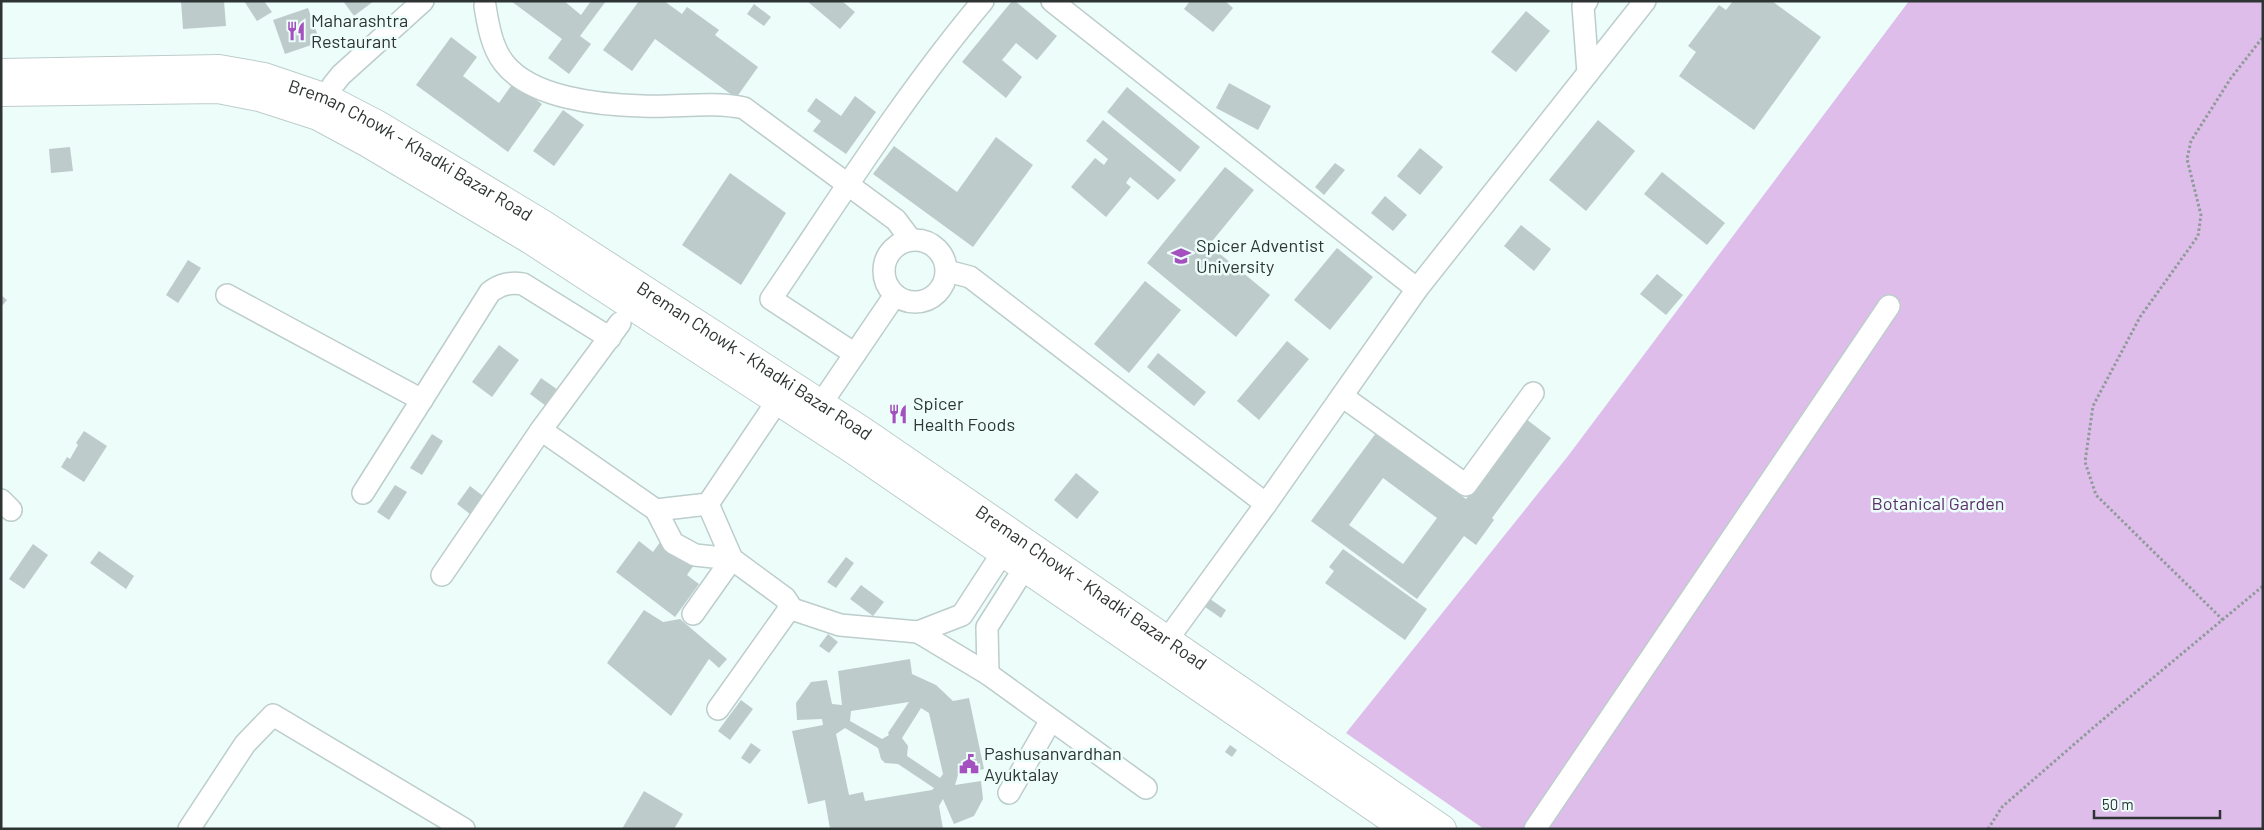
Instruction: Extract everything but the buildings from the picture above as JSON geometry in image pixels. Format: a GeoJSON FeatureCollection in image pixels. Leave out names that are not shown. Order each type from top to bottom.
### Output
{"type":"FeatureCollection","features":[{"type":"Feature","properties":{"kind":"main road","name":"Breman Chowk - Khadki Bazar Road"},"geometry":{"type":"LineString","coordinates":[[1,73],[219,69],[264,77],[322,107],[368,143],[531,240],[778,400],[815,412],[1014,560],[1388,824]]}},
{"type":"Feature","properties":{"kind":"main road","name":"Breman Chowk - Khadki Bazar Road"},"geometry":{"type":"LineString","coordinates":[[1,92],[218,89],[322,107],[378,125],[541,223],[815,412],[1167,640],[1442,829]]}},
{"type":"Feature","properties":{"kind":"street"},"geometry":{"type":"LineString","coordinates":[[322,107],[341,75],[423,1]]}},
{"type":"Feature","properties":{"kind":"street"},"geometry":{"type":"LineString","coordinates":[[854,354],[770,299],[849,185],[864,160],[947,45],[983,1]]}},
{"type":"Feature","properties":{"kind":"street"},"geometry":{"type":"LineString","coordinates":[[1052,1],[1417,289]]}},
{"type":"Feature","properties":{"kind":"street"},"geometry":{"type":"LineString","coordinates":[[1586,1],[1583,6],[1588,73]]}},
{"type":"Feature","properties":{"kind":"street"},"geometry":{"type":"LineString","coordinates":[[1167,640],[1266,504],[1417,289],[1645,1]]}},
{"type":"Feature","properties":{"kind":"street"},"geometry":{"type":"LineString","coordinates":[[485,6],[490,33],[504,63],[529,85],[566,97],[642,106],[717,104],[744,108],[896,220],[911,240]]}},
{"type":"Feature","properties":{"kind":"street"},"geometry":{"type":"LineString","coordinates":[[911,240],[920,240],[936,248],[946,262],[947,271],[942,288],[929,300],[911,302],[895,295],[885,281],[885,263],[894,248],[911,240]]}},
{"type":"Feature","properties":{"kind":"street"},"geometry":{"type":"LineString","coordinates":[[947,271],[970,277],[1266,504]]}},
{"type":"Feature","properties":{"kind":"street"},"geometry":{"type":"LineString","coordinates":[[363,492],[490,292],[505,284],[523,284],[615,330],[541,430],[442,575]]}},
{"type":"Feature","properties":{"kind":"street"},"geometry":{"type":"LineString","coordinates":[[227,295],[422,400]]}},
{"type":"Feature","properties":{"kind":"street"},"geometry":{"type":"LineString","coordinates":[[815,412],[895,295]]}},
{"type":"Feature","properties":{"kind":"street"},"geometry":{"type":"LineString","coordinates":[[1534,829],[1889,306]]}},
{"type":"Feature","properties":{"kind":"street"},"geometry":{"type":"LineString","coordinates":[[1342,396],[1466,485],[1534,393]]}},
{"type":"Feature","properties":{"kind":"street"},"geometry":{"type":"LineString","coordinates":[[656,510],[708,504],[778,400]]}},
{"type":"Feature","properties":{"kind":"street"},"geometry":{"type":"LineString","coordinates":[[541,430],[656,510],[673,543],[696,555],[732,559],[785,598],[789,604],[789,608],[718,709]]}},
{"type":"Feature","properties":{"kind":"street"},"geometry":{"type":"LineString","coordinates":[[708,504],[732,559]]}},
{"type":"Feature","properties":{"kind":"street"},"geometry":{"type":"LineString","coordinates":[[693,614],[732,559]]}},
{"type":"Feature","properties":{"kind":"street"},"geometry":{"type":"LineString","coordinates":[[918,632],[962,615],[1014,560]]}},
{"type":"Feature","properties":{"kind":"street"},"geometry":{"type":"LineString","coordinates":[[988,674],[987,627],[1014,560]]}},
{"type":"Feature","properties":{"kind":"street"},"geometry":{"type":"LineString","coordinates":[[789,608],[840,625],[918,632],[988,674],[1146,788]]}},
{"type":"Feature","properties":{"kind":"street"},"geometry":{"type":"LineString","coordinates":[[189,829],[245,744],[272,715],[464,829]]}},
{"type":"Feature","properties":{"kind":"street"},"geometry":{"type":"LineString","coordinates":[[1009,793],[1051,720]]}},
{"type":"Feature","properties":{"kind":"path"},"geometry":{"type":"LineString","coordinates":[[2223,620],[2096,495],[2085,462],[2093,406],[2140,317],[2198,236],[2201,215],[2186,159],[2191,141],[2231,78],[2263,37]]}},
{"type":"Feature","properties":{"kind":"path"},"geometry":{"type":"LineString","coordinates":[[1988,829],[2002,807],[2101,720],[2263,586]]}},
{"type":"Feature","properties":{"kind":"green space","name":"Botanical Garden"},"geometry":{"type":"Polygon","coordinates":[[[1909,1],[2263,1],[2263,829],[1484,829],[1346,733],[1568,456],[1909,1]]]}},
{"type":"Feature","properties":{"kind":"place","name":"Maharashtra Restaurant"},"geometry":{"type":"Point","coordinates":[296,31]}},
{"type":"Feature","properties":{"kind":"place","name":"Spicer Adventist University"},"geometry":{"type":"Point","coordinates":[1181,256]}},
{"type":"Feature","properties":{"kind":"place","name":"Spicer Health Foods"},"geometry":{"type":"Point","coordinates":[898,414]}},
{"type":"Feature","properties":{"kind":"place","name":"Pashusanvardhan Ayuktalay"},"geometry":{"type":"Point","coordinates":[969,764]}}]}
